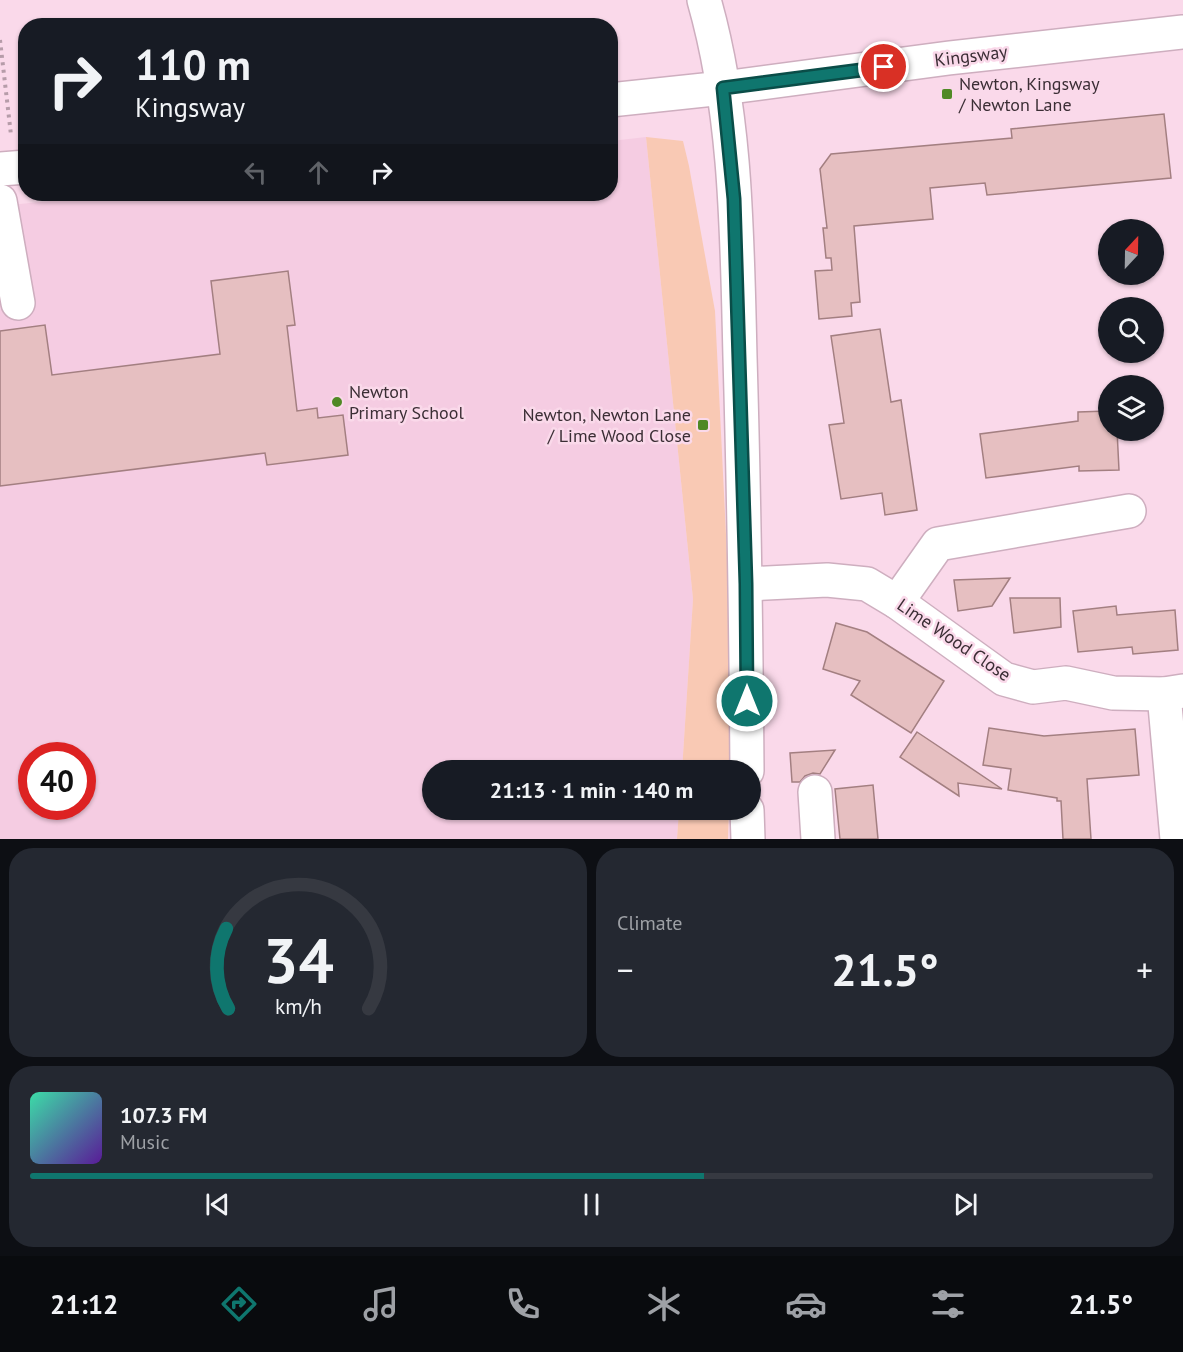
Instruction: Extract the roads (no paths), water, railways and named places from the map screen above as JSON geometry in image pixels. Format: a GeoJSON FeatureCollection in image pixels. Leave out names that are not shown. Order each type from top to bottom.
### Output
{"type":"FeatureCollection","features":[{"type":"Feature","properties":{"kind":"street"},"geometry":{"type":"LineString","coordinates":[[704,0],[723,88],[734,199],[746,584],[747,760]]}},
{"type":"Feature","properties":{"kind":"street","name":"Kingsway"},"geometry":{"type":"LineString","coordinates":[[618,99],[1183,32]]}},
{"type":"Feature","properties":{"kind":"street"},"geometry":{"type":"LineString","coordinates":[[0,201],[18,303]]}},
{"type":"Feature","properties":{"kind":"street"},"geometry":{"type":"LineString","coordinates":[[897,602],[938,544],[1130,511]]}},
{"type":"Feature","properties":{"kind":"street","name":"Lime Wood Close"},"geometry":{"type":"LineString","coordinates":[[746,584],[827,580],[867,584],[897,602],[1004,679],[1033,687],[1066,683],[1113,693],[1173,693],[1177,839]]}},
{"type":"Feature","properties":{"kind":"street"},"geometry":{"type":"LineString","coordinates":[[814,792],[818,839]]}},
{"type":"Feature","properties":{"kind":"street"},"geometry":{"type":"LineString","coordinates":[[747,820],[748,839]]}},
{"type":"Feature","properties":{"kind":"place","name":"Newton, Kingsway / Newton Lane"},"geometry":{"type":"Point","coordinates":[947,94]}},
{"type":"Feature","properties":{"kind":"place","name":"Newton Primary School"},"geometry":{"type":"Point","coordinates":[337,402]}},
{"type":"Feature","properties":{"kind":"place","name":"Newton, Newton Lane / Lime Wood Close"},"geometry":{"type":"Point","coordinates":[703,425]}}]}
